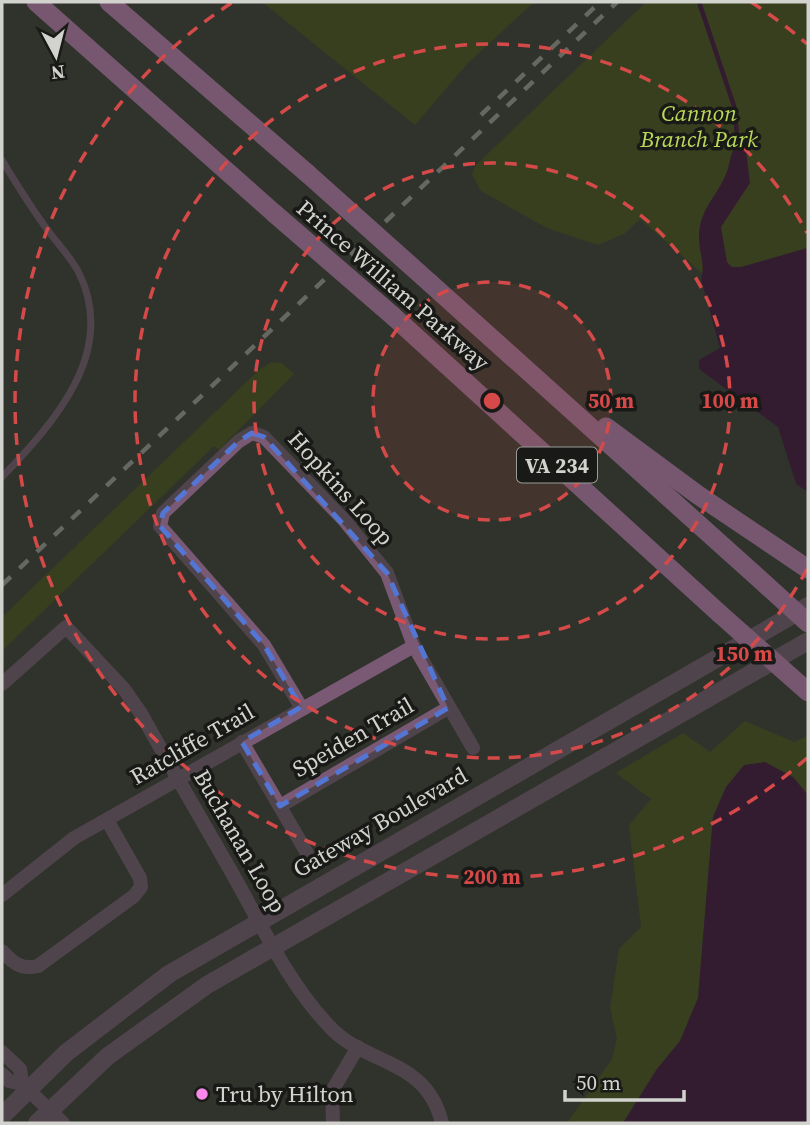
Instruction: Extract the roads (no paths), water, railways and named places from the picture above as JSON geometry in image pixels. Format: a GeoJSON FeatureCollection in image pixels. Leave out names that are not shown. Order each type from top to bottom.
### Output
{"type":"FeatureCollection","features":[{"type":"Feature","properties":{"kind":"highway","name":"Prince William Parkway"},"geometry":{"type":"LineString","coordinates":[[36,2],[393,316],[808,692]]}},
{"type":"Feature","properties":{"kind":"highway","name":"Prince William Parkway"},"geometry":{"type":"LineString","coordinates":[[109,2],[308,174],[808,623]]}},
{"type":"Feature","properties":{"kind":"highway"},"geometry":{"type":"LineString","coordinates":[[513,357],[698,495],[808,569]]}},
{"type":"Feature","properties":{"kind":"street","name":"Hopkins Loop"},"geometry":{"type":"LineString","coordinates":[[302,707],[264,645],[160,526],[163,513],[239,441],[252,433],[264,437],[327,502],[387,573],[414,646]]}},
{"type":"Feature","properties":{"kind":"street","name":"Gateway Boulevard"},"geometry":{"type":"LineString","coordinates":[[2,1116],[25,1087],[66,1052],[169,975],[259,920],[808,606]]}},
{"type":"Feature","properties":{"kind":"street","name":"Buchanan Loop"},"geometry":{"type":"LineString","coordinates":[[2,684],[66,627],[124,689],[142,715],[259,920],[317,1012],[331,1029],[408,1071],[439,1109],[442,1123]]}},
{"type":"Feature","properties":{"kind":"street"},"geometry":{"type":"LineString","coordinates":[[37,1123],[108,1056],[207,985],[808,640]]}},
{"type":"Feature","properties":{"kind":"street","name":"Ratcliffe Trail"},"geometry":{"type":"LineString","coordinates":[[2,895],[74,838],[414,646]]}},
{"type":"Feature","properties":{"kind":"street","name":"Speiden Trail"},"geometry":{"type":"LineString","coordinates":[[414,646],[473,748]]}},
{"type":"Feature","properties":{"kind":"street","name":"Speiden Trail"},"geometry":{"type":"LineString","coordinates":[[280,806],[448,708]]}},
{"type":"Feature","properties":{"kind":"street","name":"Speiden Trail"},"geometry":{"type":"LineString","coordinates":[[242,742],[307,853]]}},
{"type":"Feature","properties":{"kind":"street"},"geometry":{"type":"LineString","coordinates":[[2,951],[13,962],[27,968],[38,965],[134,896],[141,887],[140,878],[107,820]]}},
{"type":"Feature","properties":{"kind":"street"},"geometry":{"type":"LineString","coordinates":[[333,1123],[332,1091],[358,1046]]}},
{"type":"Feature","properties":{"kind":"street"},"geometry":{"type":"LineString","coordinates":[[2,1052],[20,1069],[25,1087]]}},
{"type":"Feature","properties":{"kind":"street"},"geometry":{"type":"LineString","coordinates":[[2,1074],[9,1081],[25,1087],[63,1123]]}},
{"type":"Feature","properties":{"kind":"lane"},"geometry":{"type":"LineString","coordinates":[[2,160],[76,268],[86,290],[90,314],[86,357],[71,394],[47,429],[2,477]]}},
{"type":"Feature","properties":{"kind":"waterway"},"geometry":{"type":"LineString","coordinates":[[699,2],[734,106],[738,144]]}},
{"type":"Feature","properties":{"kind":"railway"},"geometry":{"type":"LineString","coordinates":[[481,115],[600,2]]}},
{"type":"Feature","properties":{"kind":"railway"},"geometry":{"type":"LineString","coordinates":[[2,585],[617,2]]}},
{"type":"Feature","properties":{"kind":"place","name":"Tru by Hilton"},"geometry":{"type":"Point","coordinates":[202,1094]}},
{"type":"Feature","properties":{"kind":"park label","name":"Cannon Branch Park"},"geometry":{"type":"Point","coordinates":[699,126]}}]}
